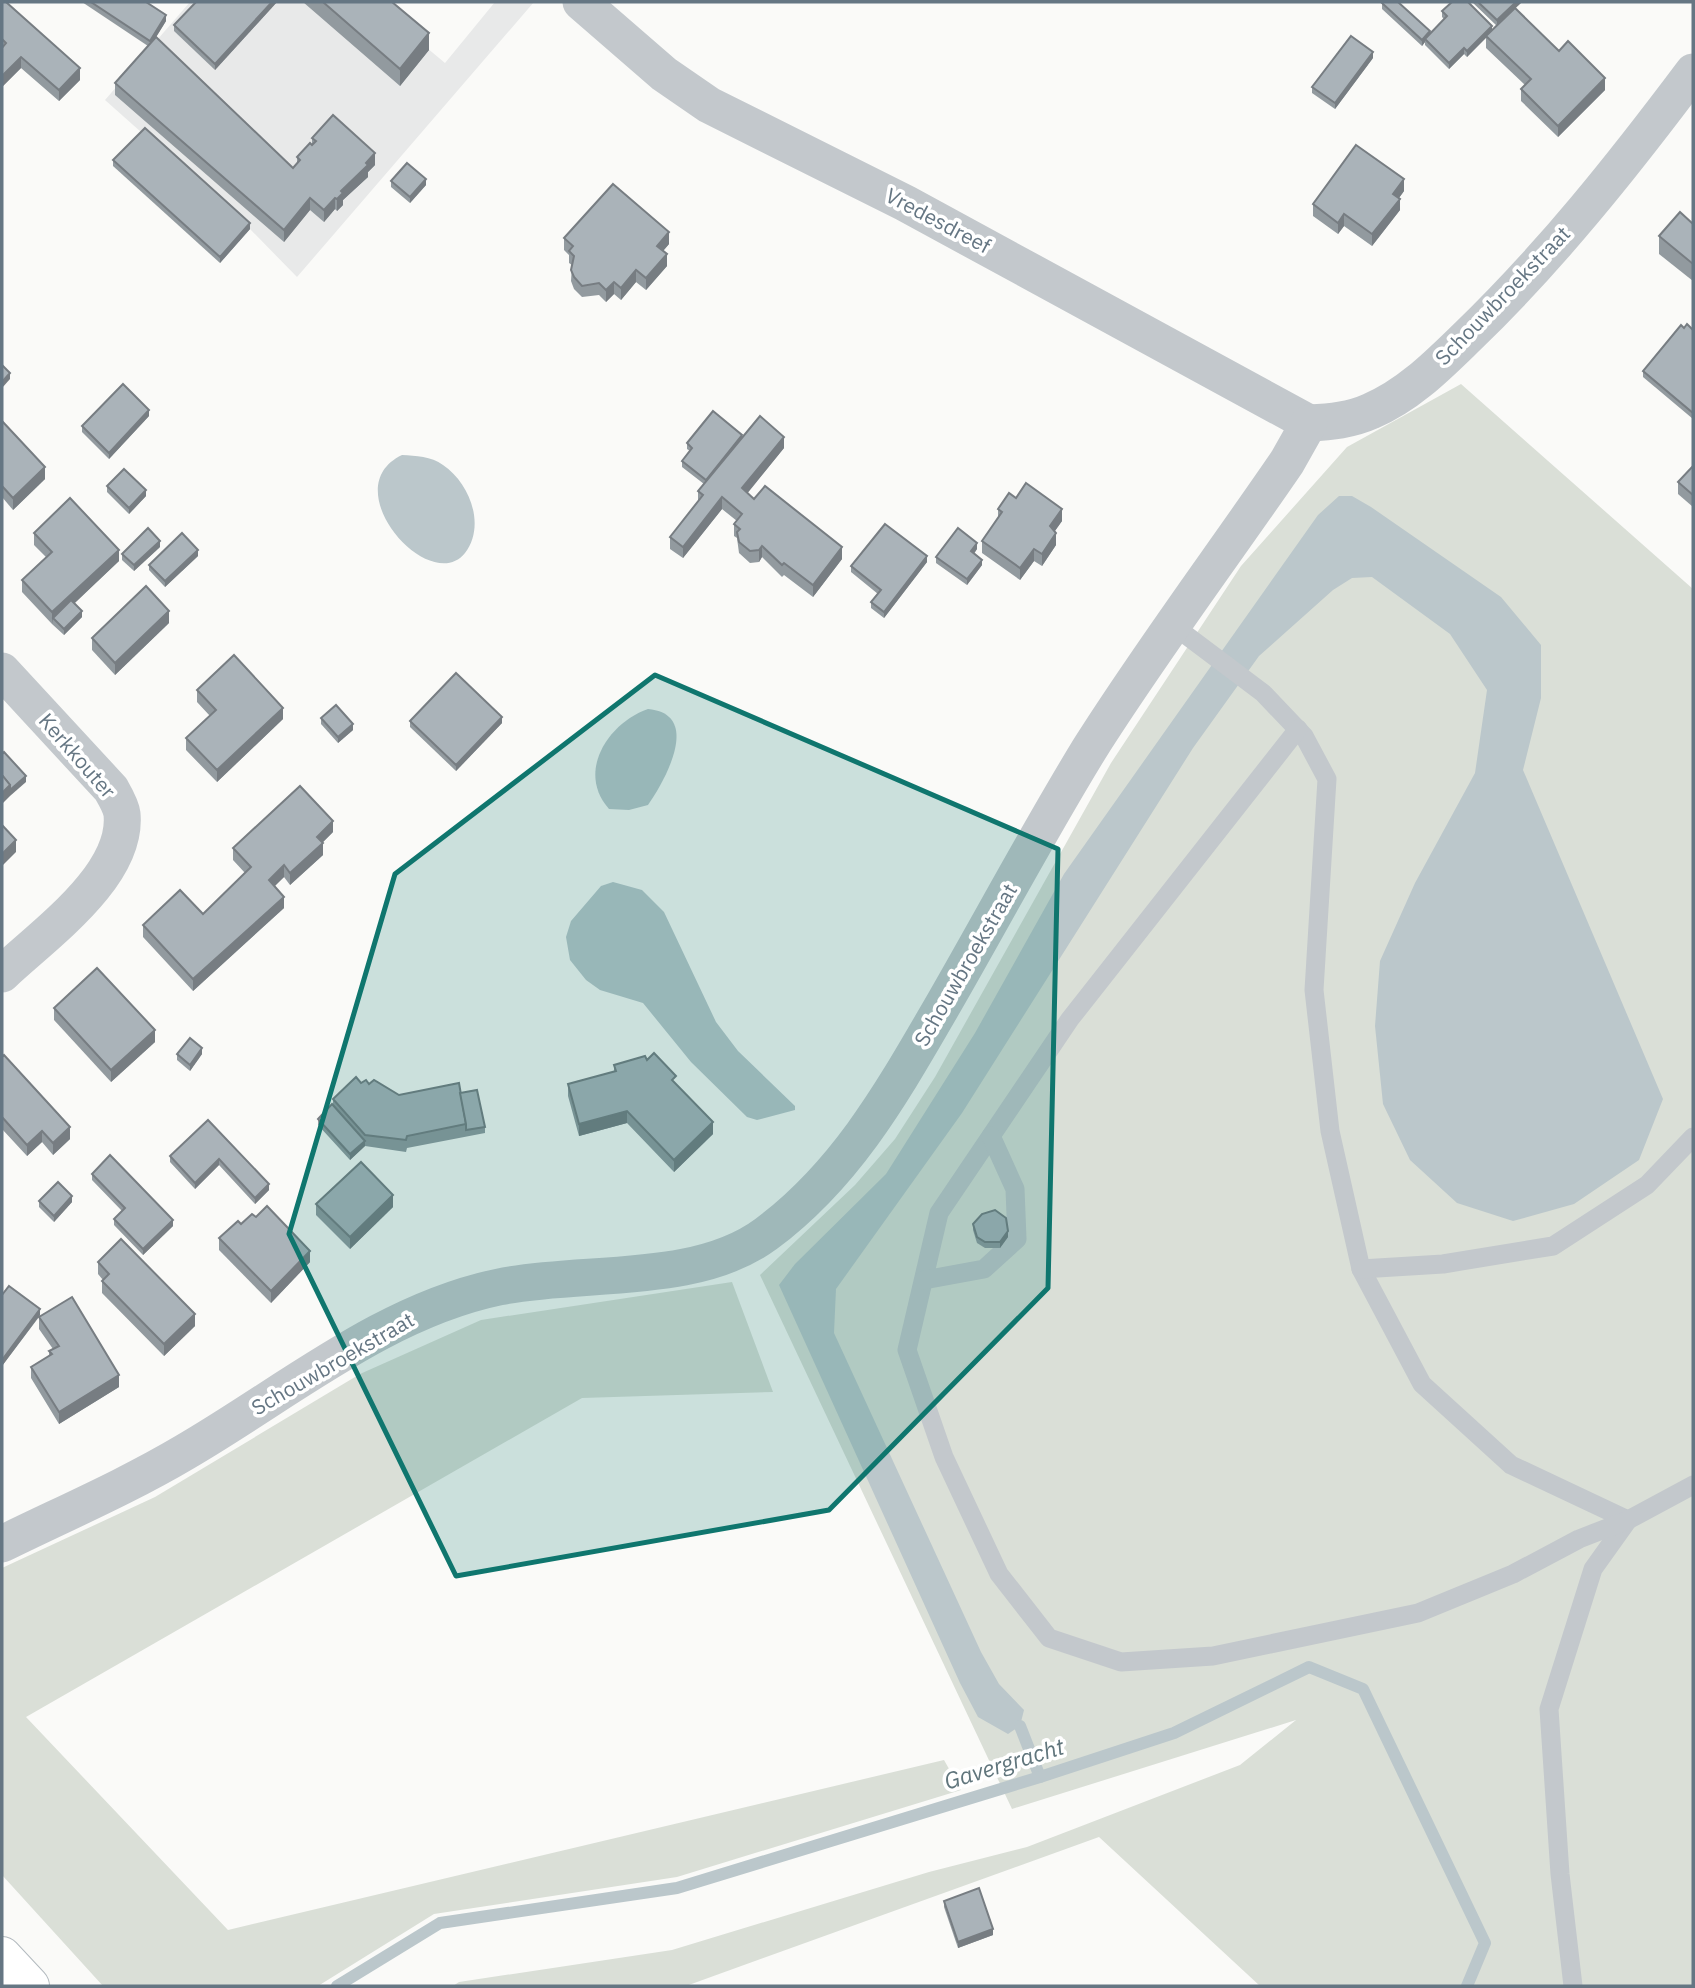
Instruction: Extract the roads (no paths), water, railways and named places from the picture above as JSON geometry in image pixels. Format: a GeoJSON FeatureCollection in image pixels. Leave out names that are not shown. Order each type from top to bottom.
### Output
{"type":"FeatureCollection","features":[{"type":"Feature","properties":{"kind":"street","name":"Vredesdreef"},"geometry":{"type":"LineString","coordinates":[[581,2],[664,74],[709,105],[905,203],[1309,423]]}},
{"type":"Feature","properties":{"kind":"street","name":"Schouwbroekstraat"},"geometry":{"type":"LineString","coordinates":[[2,1544],[184,1453],[366,1341],[436,1306],[496,1288],[558,1278],[685,1268],[738,1252],[766,1234],[805,1201],[878,1116],[1091,747],[1287,462],[1309,423],[1339,422],[1373,410],[1426,376],[1500,305],[1576,219],[1693,72]]}},
{"type":"Feature","properties":{"kind":"street","name":"Kerkkouter"},"geometry":{"type":"LineString","coordinates":[[2,671],[111,789],[122,811],[121,839],[108,868],[94,887],[2,974]]}},
{"type":"Feature","properties":{"kind":"street"},"geometry":{"type":"LineString","coordinates":[[2,1956],[30,1986]]}},
{"type":"Feature","properties":{"kind":"lane"},"geometry":{"type":"LineString","coordinates":[[1174,626],[1246,677],[1298,729],[1327,779],[1314,990],[1329,1131],[1361,1269],[1422,1384],[1511,1465],[1628,1520]]}},
{"type":"Feature","properties":{"kind":"lane"},"geometry":{"type":"LineString","coordinates":[[1298,729],[1070,1019],[939,1213],[907,1350],[944,1457],[999,1574],[1049,1637],[1121,1662],[1213,1656],[1418,1613],[1513,1574],[1579,1539],[1628,1520],[1693,1485]]}},
{"type":"Feature","properties":{"kind":"lane"},"geometry":{"type":"LineString","coordinates":[[924,1280],[984,1269],[1017,1239],[1015,1189],[990,1136]]}},
{"type":"Feature","properties":{"kind":"lane"},"geometry":{"type":"LineString","coordinates":[[1361,1269],[1443,1264],[1553,1246],[1647,1185],[1693,1138]]}},
{"type":"Feature","properties":{"kind":"lane"},"geometry":{"type":"LineString","coordinates":[[1573,1986],[1560,1874],[1549,1709],[1593,1569],[1628,1520]]}},
{"type":"Feature","properties":{"kind":"waterway","name":"Gavergracht"},"geometry":{"type":"LineString","coordinates":[[337,1986],[440,1923],[677,1888],[1040,1777],[1174,1733],[1309,1667],[1363,1689],[1485,1943],[1467,1986]]}},
{"type":"Feature","properties":{"kind":"waterway"},"geometry":{"type":"LineString","coordinates":[[1020,1726],[1040,1777]]}}]}
